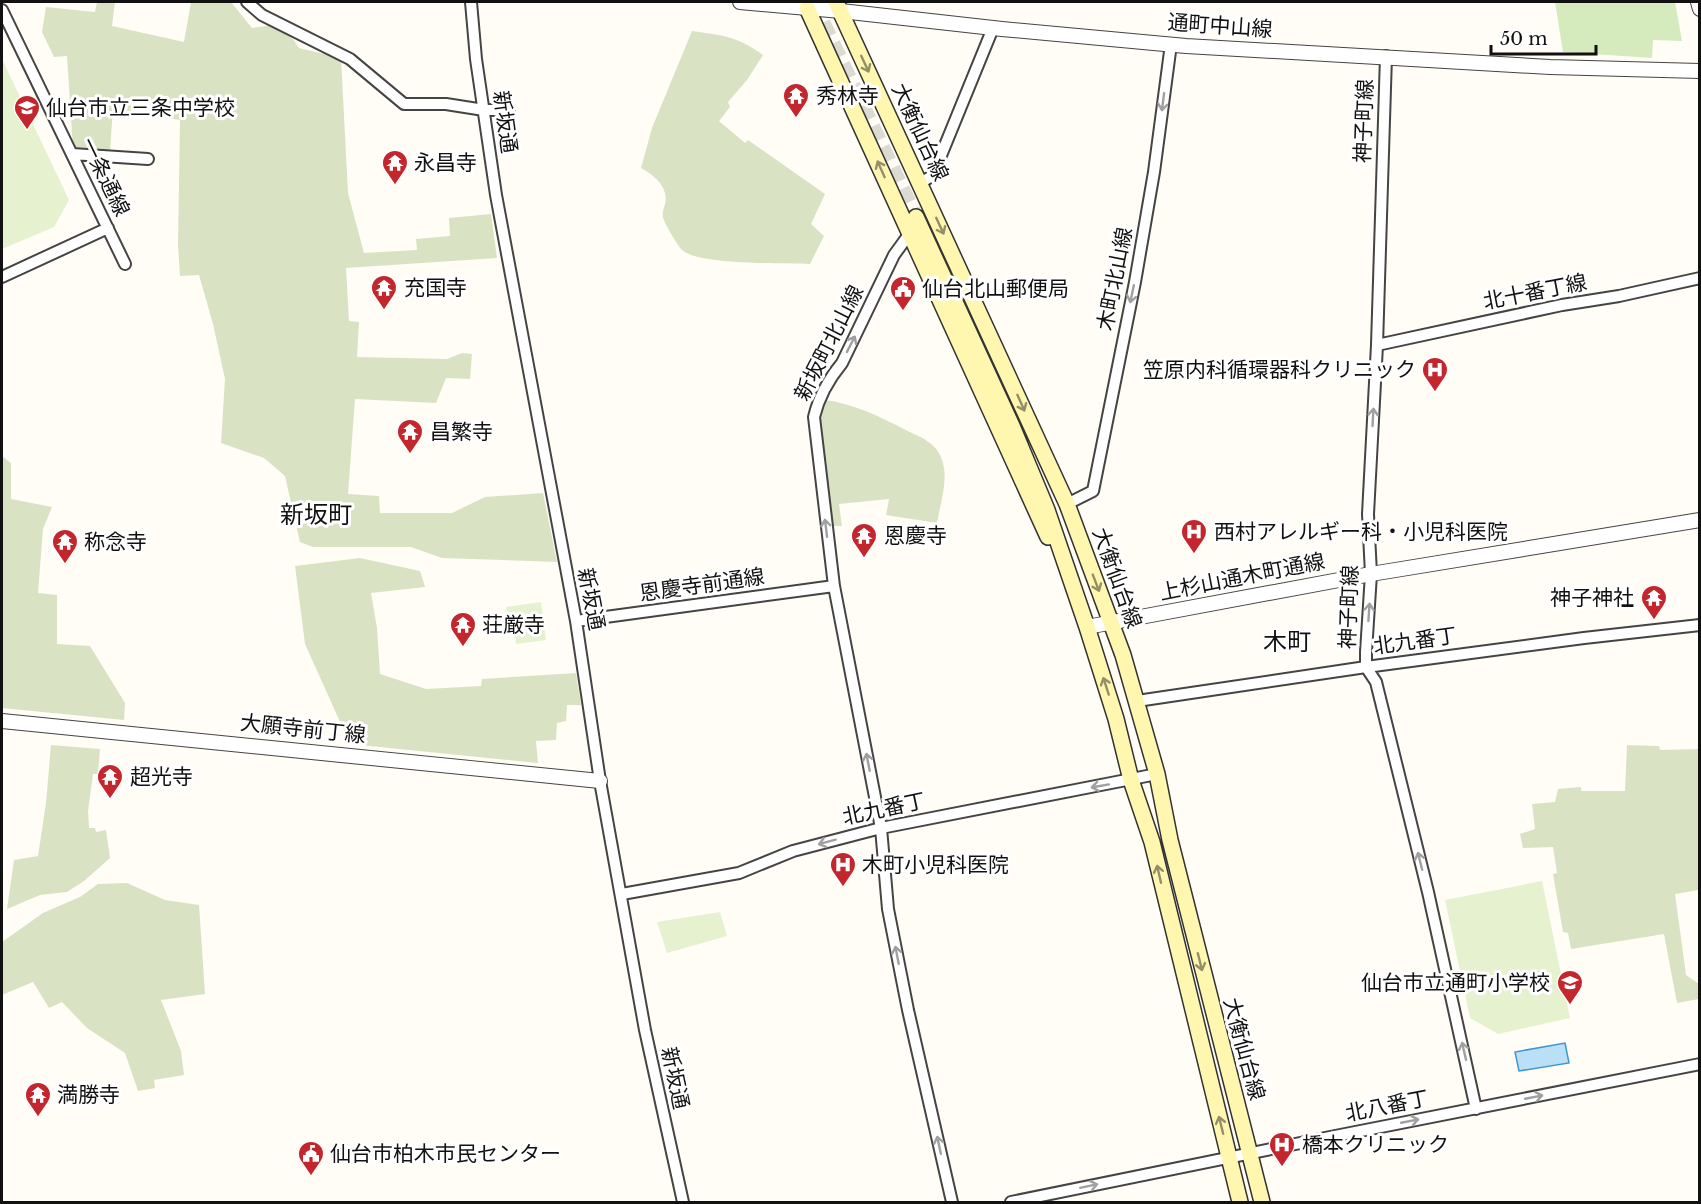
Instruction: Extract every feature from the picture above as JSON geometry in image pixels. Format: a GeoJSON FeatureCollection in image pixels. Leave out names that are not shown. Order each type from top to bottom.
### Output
{"type":"FeatureCollection","features":[{"type":"Feature","properties":{"kind":"main road","name":"大衡仙台線"},"geometry":{"type":"LineString","coordinates":[[838,6],[1066,504],[1111,622],[1158,774],[1170,840],[1262,1203]]}},
{"type":"Feature","properties":{"kind":"main road"},"geometry":{"type":"LineString","coordinates":[[807,8],[1072,589]]}},
{"type":"Feature","properties":{"kind":"main road","name":"大衡仙台線"},"geometry":{"type":"LineString","coordinates":[[916,217],[1012,426],[1047,510],[1072,589],[1087,627],[1116,719],[1131,780],[1152,842],[1240,1203]]}},
{"type":"Feature","properties":{"kind":"street"},"geometry":{"type":"LineString","coordinates":[[247,2],[262,15],[350,60],[404,104],[446,104],[484,110],[509,110]]}},
{"type":"Feature","properties":{"kind":"street","name":"新坂通"},"geometry":{"type":"LineString","coordinates":[[471,2],[476,59],[496,195],[576,621],[600,781],[645,1030],[683,1203]]}},
{"type":"Feature","properties":{"kind":"street","name":"通町中山線"},"geometry":{"type":"LineString","coordinates":[[740,2],[807,8],[838,6],[993,28],[1171,44],[1550,67],[1700,71]]}},
{"type":"Feature","properties":{"kind":"street"},"geometry":{"type":"LineString","coordinates":[[1698,2],[1700,9]]}},
{"type":"Feature","properties":{"kind":"street","name":"一条通線"},"geometry":{"type":"LineString","coordinates":[[2,10],[125,264]]}},
{"type":"Feature","properties":{"kind":"street"},"geometry":{"type":"LineString","coordinates":[[920,183],[932,176],[935,170],[993,28]]}},
{"type":"Feature","properties":{"kind":"street","name":"木町北山線"},"geometry":{"type":"LineString","coordinates":[[1066,504],[1093,490],[1135,282],[1154,172],[1171,44]]}},
{"type":"Feature","properties":{"kind":"street","name":"神子町線"},"geometry":{"type":"LineString","coordinates":[[1386,56],[1377,345],[1368,514],[1371,574],[1366,667],[1376,682],[1399,772],[1476,1109]]}},
{"type":"Feature","properties":{"kind":"street"},"geometry":{"type":"LineString","coordinates":[[72,154],[148,159]]}},
{"type":"Feature","properties":{"kind":"street"},"geometry":{"type":"LineString","coordinates":[[2,277],[108,228]]}},
{"type":"Feature","properties":{"kind":"street","name":"新坂町北山線"},"geometry":{"type":"LineString","coordinates":[[910,233],[894,255],[842,363],[832,375],[818,400],[814,417],[834,586],[880,828],[888,909],[908,1010],[952,1203]]}},
{"type":"Feature","properties":{"kind":"street","name":"北十番丁線"},"geometry":{"type":"LineString","coordinates":[[1377,345],[1700,278]]}},
{"type":"Feature","properties":{"kind":"street","name":"上杉山通木町通線"},"geometry":{"type":"LineString","coordinates":[[1087,627],[1371,574],[1700,520]]}},
{"type":"Feature","properties":{"kind":"street","name":"恩慶寺前通線"},"geometry":{"type":"LineString","coordinates":[[576,621],[834,586]]}},
{"type":"Feature","properties":{"kind":"street","name":"北九番丁"},"geometry":{"type":"LineString","coordinates":[[1137,701],[1366,667],[1700,625]]}},
{"type":"Feature","properties":{"kind":"street","name":"大願寺前丁線"},"geometry":{"type":"LineString","coordinates":[[2,721],[600,781]]}},
{"type":"Feature","properties":{"kind":"street","name":"北九番丁"},"geometry":{"type":"LineString","coordinates":[[622,894],[739,873],[793,851],[880,828],[1158,774]]}},
{"type":"Feature","properties":{"kind":"street","name":"北八番丁"},"geometry":{"type":"LineString","coordinates":[[1011,1203],[1700,1064]]}},
{"type":"Feature","properties":{"kind":"green space"},"geometry":{"type":"Polygon","coordinates":[[[97,2],[115,2],[112,26],[184,42],[191,2],[231,2],[252,28],[272,25],[293,39],[299,48],[341,58],[348,193],[364,253],[417,250],[416,239],[450,236],[449,218],[491,214],[497,258],[346,268],[349,321],[359,322],[357,357],[447,359],[462,353],[472,354],[470,379],[446,378],[436,403],[355,399],[348,494],[379,496],[380,513],[452,513],[485,497],[543,493],[557,562],[442,558],[411,547],[313,547],[300,542],[285,476],[264,458],[221,443],[225,379],[213,324],[199,275],[180,276],[178,245],[180,120],[113,108],[110,151],[73,148],[67,56],[54,57],[42,32],[46,7],[95,12],[97,2]]]}},
{"type":"Feature","properties":{"kind":"green space"},"geometry":{"type":"Polygon","coordinates":[[[1555,2],[1675,2],[1682,41],[1653,40],[1652,58],[1563,52],[1555,2]]]}},
{"type":"Feature","properties":{"kind":"green space"},"geometry":{"type":"Polygon","coordinates":[[[692,31],[730,38],[746,44],[763,55],[747,80],[728,102],[730,107],[719,121],[745,143],[748,140],[825,194],[811,224],[824,236],[810,264],[723,261],[691,255],[680,248],[671,234],[663,215],[666,198],[663,187],[651,174],[641,168],[652,128],[692,31]]]}},
{"type":"Feature","properties":{"kind":"green space"},"geometry":{"type":"Polygon","coordinates":[[[2,59],[69,200],[54,227],[2,249],[2,59]]]}},
{"type":"Feature","properties":{"kind":"green space"},"geometry":{"type":"Polygon","coordinates":[[[824,400],[856,407],[922,438],[935,448],[942,460],[945,477],[937,523],[886,515],[889,499],[839,504],[842,526],[831,526],[819,420],[824,400]]]}},
{"type":"Feature","properties":{"kind":"green space"},"geometry":{"type":"Polygon","coordinates":[[[2,456],[11,463],[11,499],[52,507],[43,529],[38,593],[57,595],[57,644],[90,646],[125,703],[124,720],[2,708],[2,456]]]}},
{"type":"Feature","properties":{"kind":"green space"},"geometry":{"type":"Polygon","coordinates":[[[360,558],[420,571],[425,587],[371,593],[377,628],[380,674],[426,689],[481,686],[482,679],[576,673],[581,705],[567,705],[566,721],[557,723],[556,740],[536,741],[538,763],[350,744],[305,644],[295,566],[360,558]]]}},
{"type":"Feature","properties":{"kind":"green space"},"geometry":{"type":"Polygon","coordinates":[[[541,602],[546,640],[516,644],[514,627],[509,627],[506,607],[541,602]]]}},
{"type":"Feature","properties":{"kind":"green space"},"geometry":{"type":"Polygon","coordinates":[[[51,745],[100,749],[98,774],[93,774],[88,811],[89,828],[95,828],[96,832],[106,830],[110,858],[84,881],[67,892],[40,895],[7,909],[14,860],[38,856],[51,745]]]}},
{"type":"Feature","properties":{"kind":"green space"},"geometry":{"type":"Polygon","coordinates":[[[1627,745],[1659,746],[1660,750],[1699,749],[1699,890],[1675,894],[1686,975],[1699,984],[1699,999],[1677,1003],[1664,934],[1571,949],[1568,933],[1563,932],[1553,874],[1557,873],[1553,847],[1523,848],[1520,834],[1535,829],[1532,804],[1555,802],[1558,789],[1581,787],[1581,791],[1625,791],[1627,745]]]}},
{"type":"Feature","properties":{"kind":"green space"},"geometry":{"type":"Polygon","coordinates":[[[1542,881],[1570,1018],[1498,1034],[1470,1018],[1445,900],[1542,881]]]}},
{"type":"Feature","properties":{"kind":"green space"},"geometry":{"type":"Polygon","coordinates":[[[127,883],[165,900],[199,905],[205,994],[161,1000],[181,1051],[184,1075],[154,1080],[155,1088],[138,1091],[125,1053],[87,1028],[62,1002],[49,1008],[33,982],[2,995],[2,942],[43,913],[80,897],[98,884],[127,883]]]}},
{"type":"Feature","properties":{"kind":"green space"},"geometry":{"type":"Polygon","coordinates":[[[720,912],[727,936],[667,953],[657,922],[720,912]]]}},
{"type":"Feature","properties":{"kind":"water"},"geometry":{"type":"Polygon","coordinates":[[[1565,1043],[1569,1063],[1519,1071],[1515,1052],[1565,1043]]]}},
{"type":"Feature","properties":{"kind":"tunnel"},"geometry":{"type":"LineString","coordinates":[[813,2],[916,217]]}},
{"type":"Feature","properties":{"kind":"place","name":"秀林寺"},"geometry":{"type":"Point","coordinates":[796,119]}},
{"type":"Feature","properties":{"kind":"place","name":"仙台市立三条中学校"},"geometry":{"type":"Point","coordinates":[27,131]}},
{"type":"Feature","properties":{"kind":"place","name":"永昌寺"},"geometry":{"type":"Point","coordinates":[395,186]}},
{"type":"Feature","properties":{"kind":"place","name":"充国寺"},"geometry":{"type":"Point","coordinates":[384,311]}},
{"type":"Feature","properties":{"kind":"place","name":"仙台北山郵便局"},"geometry":{"type":"Point","coordinates":[903,312]}},
{"type":"Feature","properties":{"kind":"place","name":"笠原内科循環器科クリニック"},"geometry":{"type":"Point","coordinates":[1435,393]}},
{"type":"Feature","properties":{"kind":"place","name":"昌繁寺"},"geometry":{"type":"Point","coordinates":[410,455]}},
{"type":"Feature","properties":{"kind":"place","name":"西村アレルギー科・小児科医院"},"geometry":{"type":"Point","coordinates":[1194,555]}},
{"type":"Feature","properties":{"kind":"place","name":"恩慶寺"},"geometry":{"type":"Point","coordinates":[864,559]}},
{"type":"Feature","properties":{"kind":"place","name":"称念寺"},"geometry":{"type":"Point","coordinates":[65,565]}},
{"type":"Feature","properties":{"kind":"place","name":"神子神社"},"geometry":{"type":"Point","coordinates":[1654,621]}},
{"type":"Feature","properties":{"kind":"place","name":"荘厳寺"},"geometry":{"type":"Point","coordinates":[463,648]}},
{"type":"Feature","properties":{"kind":"place","name":"超光寺"},"geometry":{"type":"Point","coordinates":[110,800]}},
{"type":"Feature","properties":{"kind":"place","name":"木町小児科医院"},"geometry":{"type":"Point","coordinates":[843,888]}},
{"type":"Feature","properties":{"kind":"place","name":"仙台市立通町小学校"},"geometry":{"type":"Point","coordinates":[1570,1006]}},
{"type":"Feature","properties":{"kind":"place","name":"満勝寺"},"geometry":{"type":"Point","coordinates":[38,1118]}},
{"type":"Feature","properties":{"kind":"place","name":"橋本クリニック"},"geometry":{"type":"Point","coordinates":[1282,1168]}},
{"type":"Feature","properties":{"kind":"place","name":"仙台市柏木市民センター"},"geometry":{"type":"Point","coordinates":[311,1177]}},
{"type":"Feature","properties":{"kind":"district","name":"新坂町"},"geometry":{"type":"Point","coordinates":[316,515]}},
{"type":"Feature","properties":{"kind":"district","name":"木町"},"geometry":{"type":"Point","coordinates":[1287,642]}}]}
